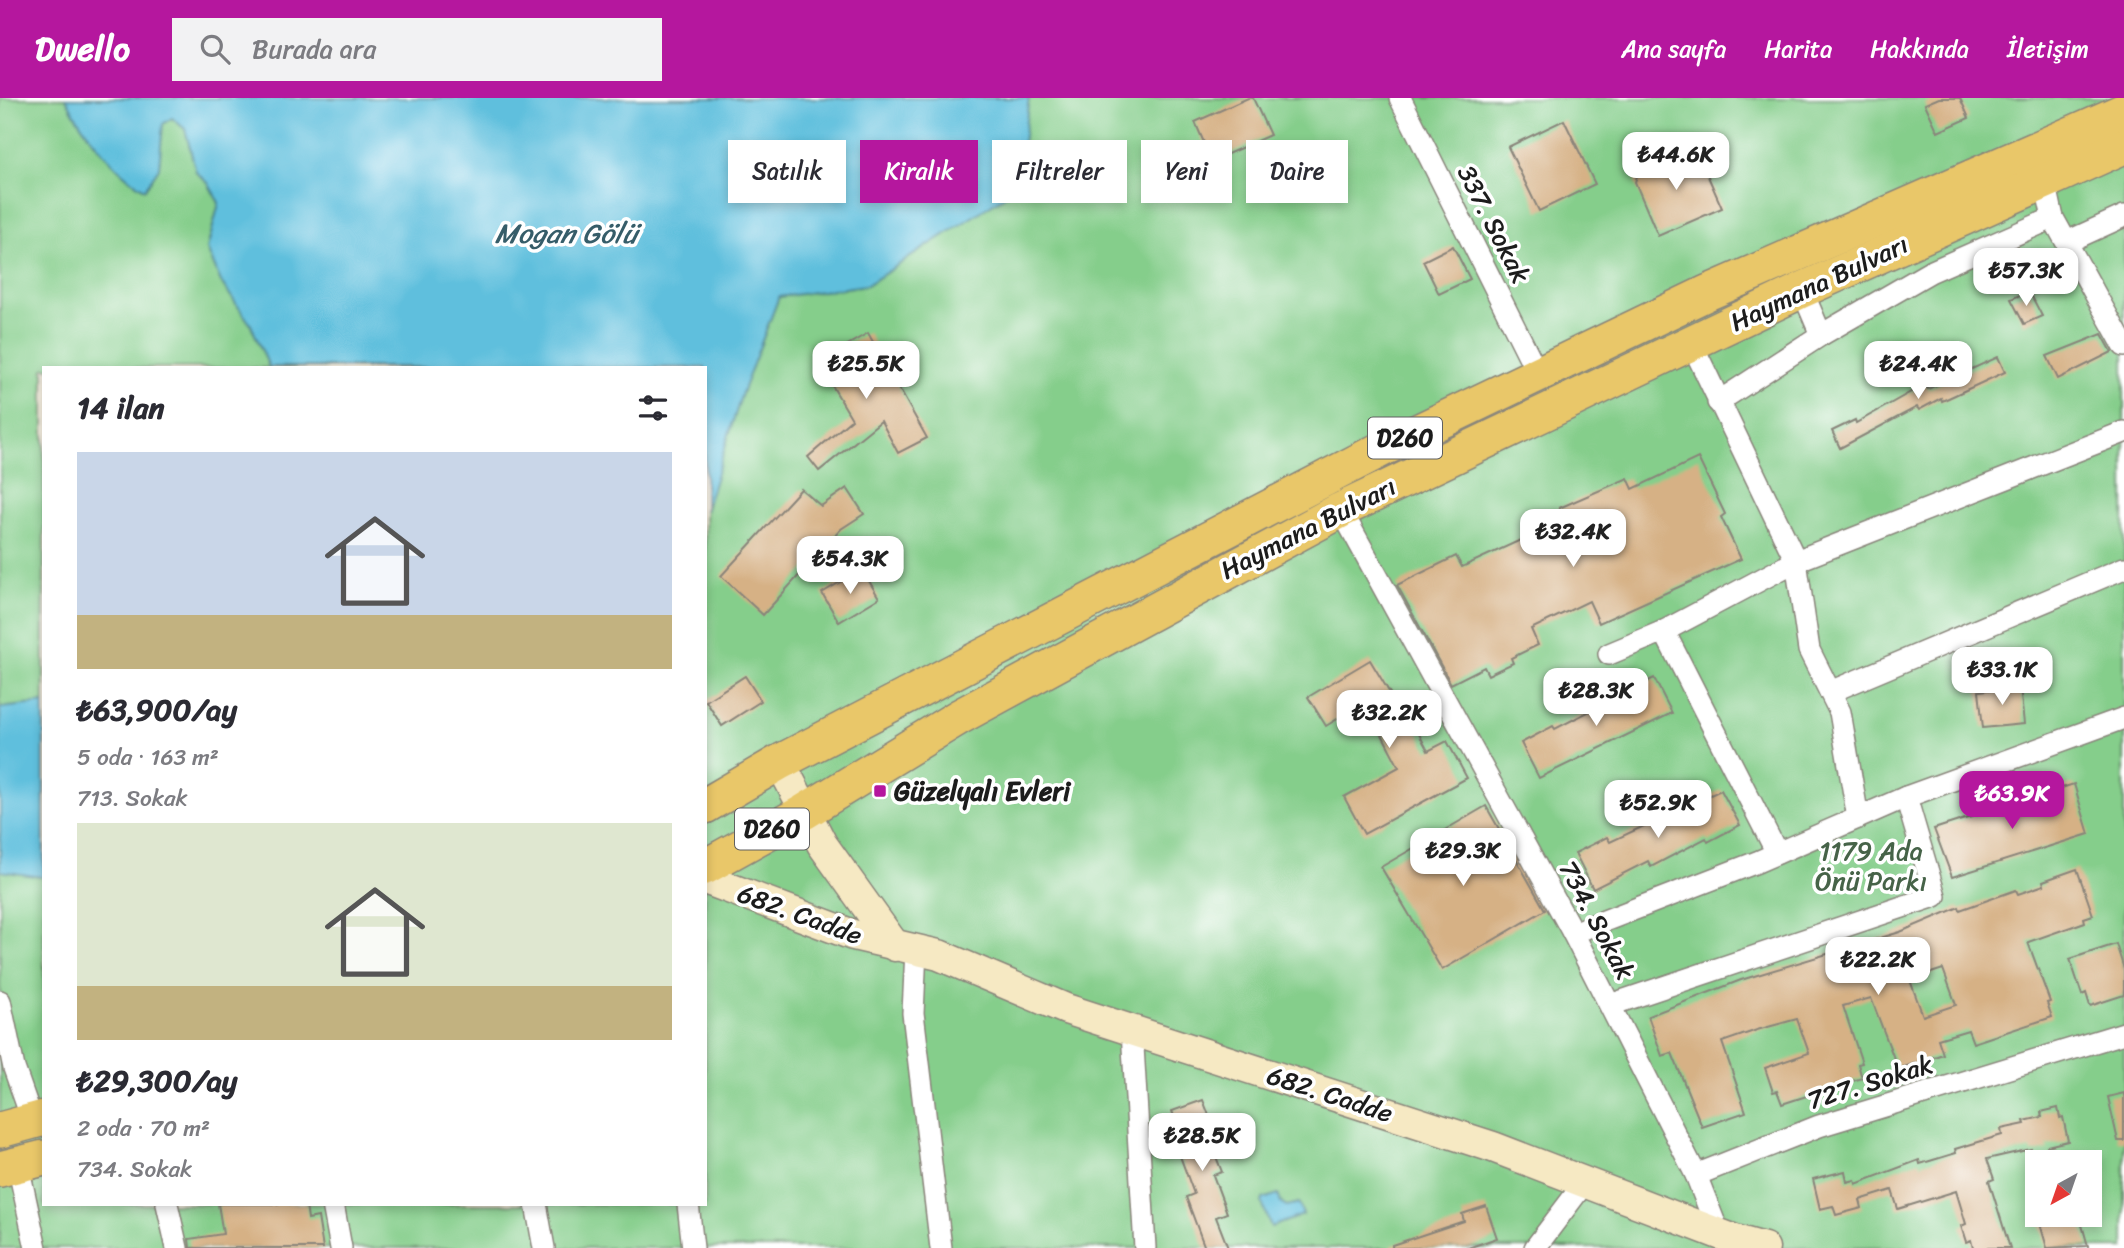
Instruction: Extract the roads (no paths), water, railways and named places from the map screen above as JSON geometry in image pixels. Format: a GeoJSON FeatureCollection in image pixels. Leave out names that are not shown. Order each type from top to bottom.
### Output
{"type":"FeatureCollection","features":[{"type":"Feature","properties":{"kind":"highway","name":"Haymana Bulvarı"},"geometry":{"type":"LineString","coordinates":[[707,805],[780,762],[1382,449],[1707,293],[2124,111]]}},
{"type":"Feature","properties":{"kind":"highway","name":"Haymana Bulvarı"},"geometry":{"type":"LineString","coordinates":[[707,866],[959,717],[1340,510],[1802,290],[2124,146]]}},
{"type":"Feature","properties":{"kind":"main road","name":"682. Cadde"},"geometry":{"type":"LineString","coordinates":[[780,762],[804,811],[847,881],[906,948]]}},
{"type":"Feature","properties":{"kind":"main road","name":"682. Cadde"},"geometry":{"type":"LineString","coordinates":[[707,880],[853,935],[939,955],[1066,1009],[1493,1147],[1585,1182],[1705,1236],[1764,1248]]}},
{"type":"Feature","properties":{"kind":"street","name":"337. Sokak"},"geometry":{"type":"LineString","coordinates":[[1400,98],[1538,374]]}},
{"type":"Feature","properties":{"kind":"street"},"geometry":{"type":"LineString","coordinates":[[2045,181],[2053,218],[2124,345]]}},
{"type":"Feature","properties":{"kind":"street"},"geometry":{"type":"LineString","coordinates":[[2067,242],[2124,216]]}},
{"type":"Feature","properties":{"kind":"street"},"geometry":{"type":"LineString","coordinates":[[1718,402],[1821,335],[1930,272],[2053,218]]}},
{"type":"Feature","properties":{"kind":"street"},"geometry":{"type":"LineString","coordinates":[[1802,290],[1821,335]]}},
{"type":"Feature","properties":{"kind":"street"},"geometry":{"type":"LineString","coordinates":[[1691,342],[1796,561],[1809,650],[1840,712],[1858,818]]}},
{"type":"Feature","properties":{"kind":"street"},"geometry":{"type":"LineString","coordinates":[[1609,654],[1664,631],[1796,561],[2124,432]]}},
{"type":"Feature","properties":{"kind":"street","name":"734. Sokak"},"geometry":{"type":"LineString","coordinates":[[1340,510],[1573,933],[1696,1175]]}},
{"type":"Feature","properties":{"kind":"street"},"geometry":{"type":"LineString","coordinates":[[1830,692],[2124,568]]}},
{"type":"Feature","properties":{"kind":"street"},"geometry":{"type":"LineString","coordinates":[[1664,631],[1777,853]]}},
{"type":"Feature","properties":{"kind":"street"},"geometry":{"type":"LineString","coordinates":[[1573,933],[1777,853],[1906,797],[2124,718]]}},
{"type":"Feature","properties":{"kind":"street"},"geometry":{"type":"LineString","coordinates":[[1610,1005],[1935,897],[1906,797]]}},
{"type":"Feature","properties":{"kind":"street"},"geometry":{"type":"LineString","coordinates":[[906,948],[941,1248]]}},
{"type":"Feature","properties":{"kind":"street"},"geometry":{"type":"LineString","coordinates":[[0,1001],[26,1123]]}},
{"type":"Feature","properties":{"kind":"street"},"geometry":{"type":"LineString","coordinates":[[1132,1030],[1145,1248]]}},
{"type":"Feature","properties":{"kind":"street","name":"727. Sokak"},"geometry":{"type":"LineString","coordinates":[[1696,1175],[1819,1126],[2124,1033]]}},
{"type":"Feature","properties":{"kind":"street"},"geometry":{"type":"LineString","coordinates":[[21,1164],[36,1248]]}},
{"type":"Feature","properties":{"kind":"street"},"geometry":{"type":"LineString","coordinates":[[1696,1175],[1705,1236]]}},
{"type":"Feature","properties":{"kind":"street"},"geometry":{"type":"LineString","coordinates":[[1535,1248],[1585,1182]]}},
{"type":"Feature","properties":{"kind":"street"},"geometry":{"type":"LineString","coordinates":[[167,1206],[177,1248]]}},
{"type":"Feature","properties":{"kind":"street"},"geometry":{"type":"LineString","coordinates":[[333,1206],[341,1248]]}},
{"type":"Feature","properties":{"kind":"street"},"geometry":{"type":"LineString","coordinates":[[536,1206],[544,1248]]}},
{"type":"Feature","properties":{"kind":"street"},"geometry":{"type":"LineString","coordinates":[[688,1206],[693,1248]]}},
{"type":"Feature","properties":{"kind":"water","name":"Mogan Gölü"},"geometry":{"type":"Polygon","coordinates":[[[66,98],[1029,98],[1023,140],[992,140],[994,203],[867,285],[779,297],[742,393],[707,505],[707,366],[269,366],[251,325],[221,282],[207,249],[219,203],[208,183],[196,172],[185,129],[172,118],[163,124],[159,168],[145,189],[122,173],[80,123],[66,98]]]}},
{"type":"Feature","properties":{"kind":"water"},"geometry":{"type":"Polygon","coordinates":[[[42,703],[41,877],[0,871],[0,708],[42,703]]]}},
{"type":"Feature","properties":{"kind":"water"},"geometry":{"type":"Polygon","coordinates":[[[1278,1194],[1281,1203],[1287,1206],[1299,1203],[1303,1215],[1271,1227],[1262,1203],[1263,1199],[1278,1194]]]}},
{"type":"Feature","properties":{"kind":"place","name":"Güzelyalı Evleri"},"geometry":{"type":"Point","coordinates":[880,791]}},
{"type":"Feature","properties":{"kind":"park label","name":"1179 Ada Önü Parkı"},"geometry":{"type":"Point","coordinates":[1871,866]}}]}
